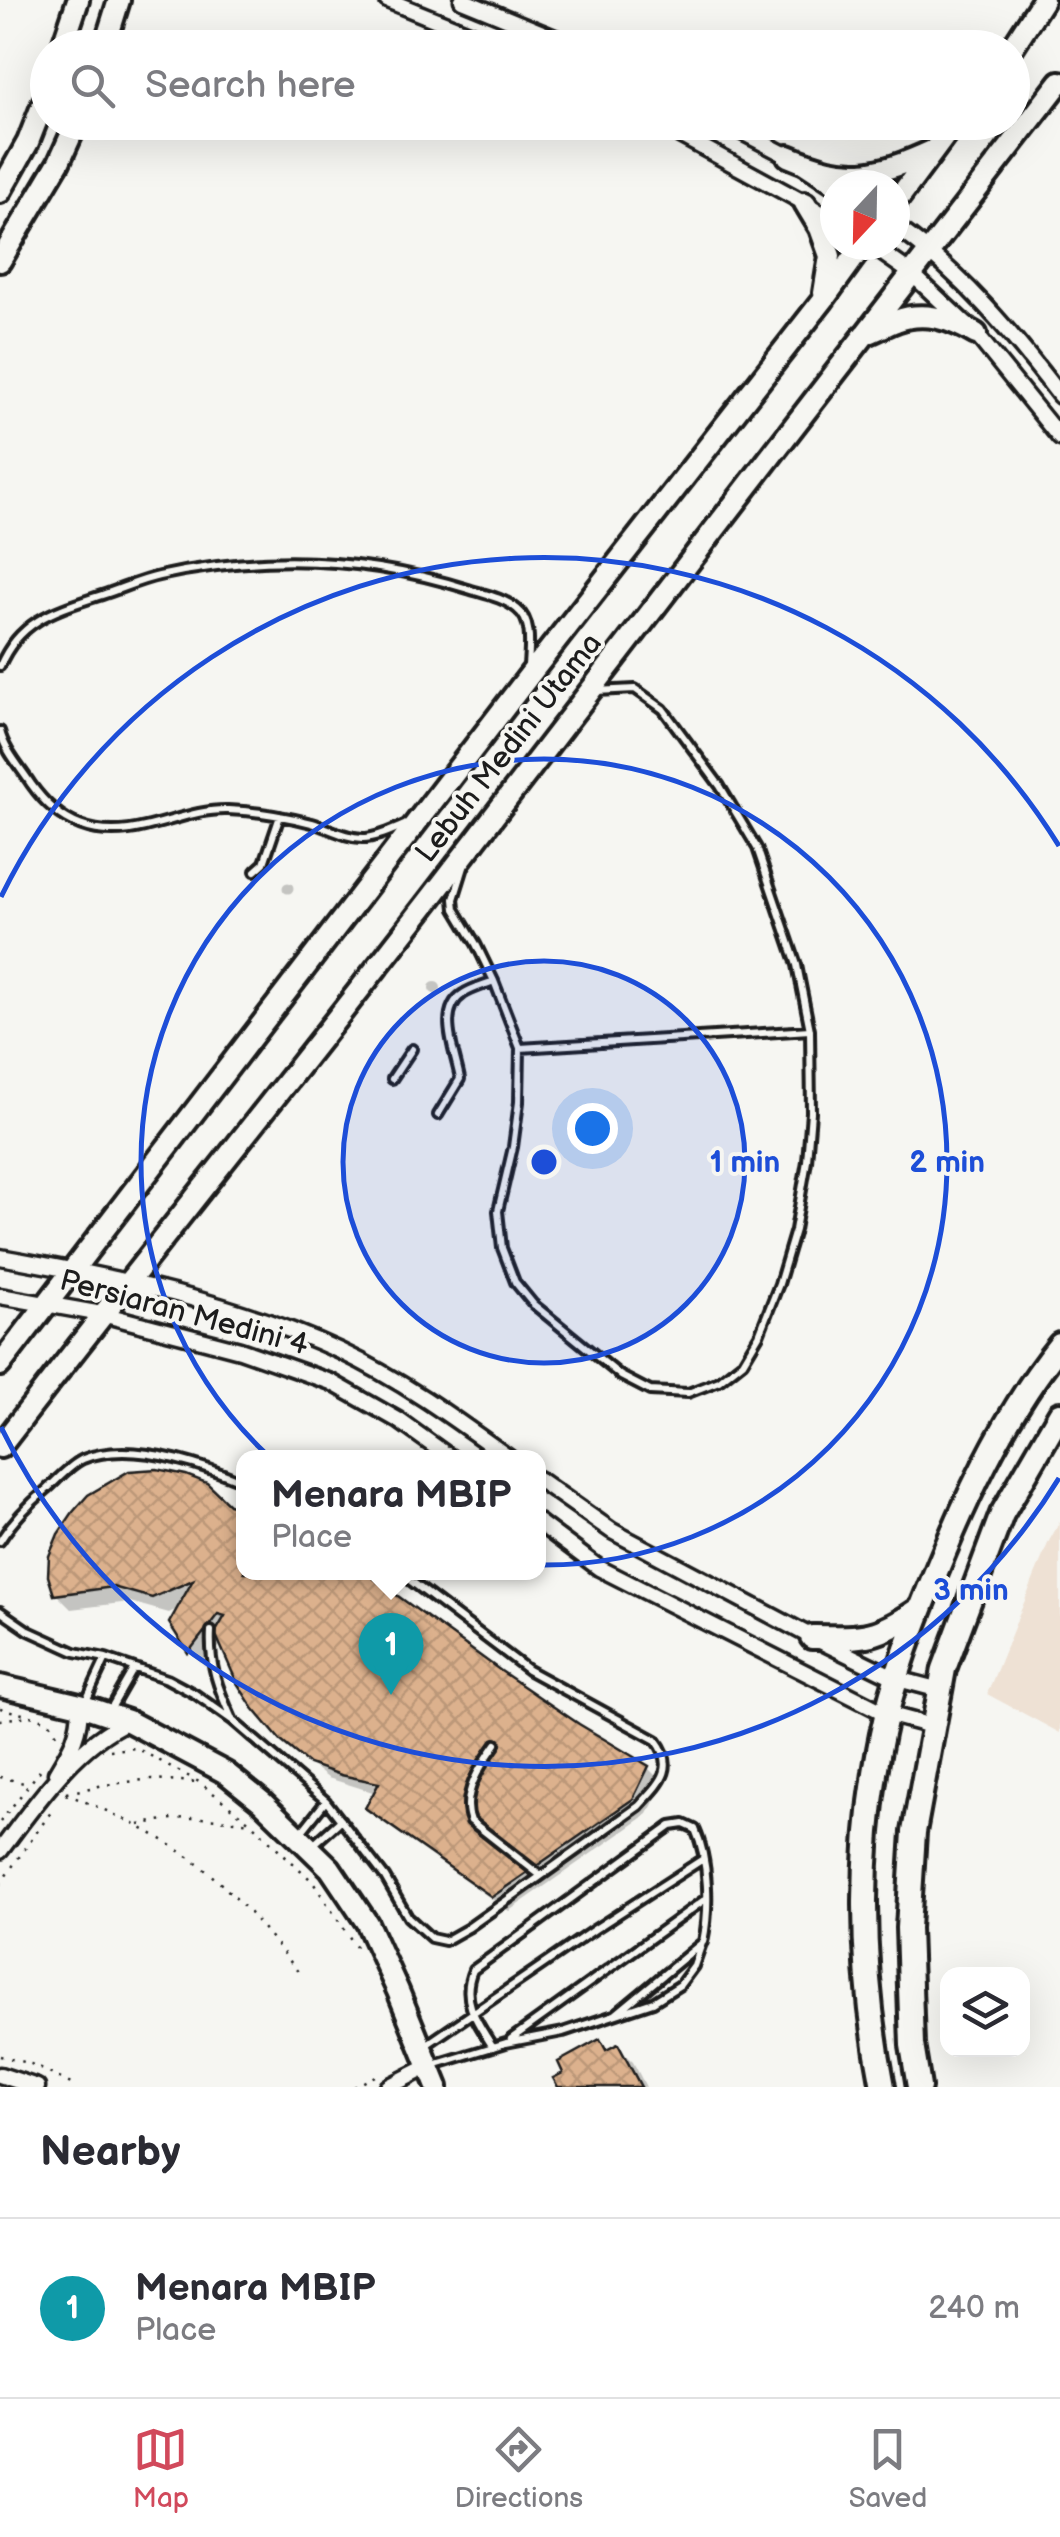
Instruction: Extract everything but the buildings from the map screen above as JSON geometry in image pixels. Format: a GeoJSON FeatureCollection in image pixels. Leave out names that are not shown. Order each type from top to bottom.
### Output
{"type":"FeatureCollection","features":[{"type":"Feature","properties":{"kind":"main road"},"geometry":{"type":"LineString","coordinates":[[68,30],[78,0]]}},
{"type":"Feature","properties":{"kind":"main road"},"geometry":{"type":"LineString","coordinates":[[109,30],[118,0]]}},
{"type":"Feature","properties":{"kind":"main road"},"geometry":{"type":"LineString","coordinates":[[1024,30],[1043,0]]}},
{"type":"Feature","properties":{"kind":"main road","name":"Lebuh Medini Utama"},"geometry":{"type":"LineString","coordinates":[[1030,121],[1060,82]]}},
{"type":"Feature","properties":{"kind":"main road"},"geometry":{"type":"LineString","coordinates":[[0,192],[30,137]]}},
{"type":"Feature","properties":{"kind":"main road"},"geometry":{"type":"LineString","coordinates":[[0,261],[68,140]]}},
{"type":"Feature","properties":{"kind":"main road"},"geometry":{"type":"LineString","coordinates":[[910,183],[942,140]]}},
{"type":"Feature","properties":{"kind":"main road","name":"Lebuh Medini Utama"},"geometry":{"type":"LineString","coordinates":[[0,1447],[467,851],[1015,140]]}},
{"type":"Feature","properties":{"kind":"main road"},"geometry":{"type":"LineString","coordinates":[[788,156],[816,168],[860,174],[876,173],[934,150]]}},
{"type":"Feature","properties":{"kind":"main road"},"geometry":{"type":"LineString","coordinates":[[805,203],[830,256],[823,300]]}},
{"type":"Feature","properties":{"kind":"main road","name":"Lebuh Medini Utama"},"geometry":{"type":"LineString","coordinates":[[0,1366],[528,677],[855,260]]}},
{"type":"Feature","properties":{"kind":"main road"},"geometry":{"type":"LineString","coordinates":[[862,336],[918,316],[948,320],[976,334]]}},
{"type":"Feature","properties":{"kind":"main road"},"geometry":{"type":"LineString","coordinates":[[883,2087],[875,2048],[864,1866],[887,1714],[920,1609],[969,1495],[1036,1374],[1060,1344]]}},
{"type":"Feature","properties":{"kind":"main road"},"geometry":{"type":"LineString","coordinates":[[919,2087],[912,2045],[908,1928],[914,1832],[932,1726],[944,1669],[1002,1514],[1060,1414]]}},
{"type":"Feature","properties":{"kind":"main road"},"geometry":{"type":"LineString","coordinates":[[812,1637],[864,1637],[894,1626],[920,1609]]}},
{"type":"Feature","properties":{"kind":"main road"},"geometry":{"type":"LineString","coordinates":[[0,1686],[128,1721],[226,1774],[262,1802],[330,1868],[367,1923],[437,2087]]}},
{"type":"Feature","properties":{"kind":"street"},"geometry":{"type":"LineString","coordinates":[[387,0],[461,30]]}},
{"type":"Feature","properties":{"kind":"street"},"geometry":{"type":"LineString","coordinates":[[462,0],[535,30]]}},
{"type":"Feature","properties":{"kind":"street"},"geometry":{"type":"LineString","coordinates":[[689,140],[820,212]]}},
{"type":"Feature","properties":{"kind":"street"},"geometry":{"type":"LineString","coordinates":[[758,140],[820,176]]}},
{"type":"Feature","properties":{"kind":"street"},"geometry":{"type":"LineString","coordinates":[[910,236],[930,250],[972,292],[1060,396]]}},
{"type":"Feature","properties":{"kind":"street"},"geometry":{"type":"LineString","coordinates":[[891,260],[911,273],[976,334],[1060,438]]}},
{"type":"Feature","properties":{"kind":"street","name":"Persiaran Medini 4"},"geometry":{"type":"LineString","coordinates":[[0,1258],[127,1282],[253,1317],[341,1351],[417,1394],[498,1450]]}},
{"type":"Feature","properties":{"kind":"street","name":"Persiaran Medini 4"},"geometry":{"type":"LineString","coordinates":[[0,1296],[102,1314],[240,1350],[331,1382],[398,1420],[440,1450]]}},
{"type":"Feature","properties":{"kind":"street"},"geometry":{"type":"LineString","coordinates":[[546,1484],[612,1531],[812,1637],[898,1680],[940,1690]]}},
{"type":"Feature","properties":{"kind":"street"},"geometry":{"type":"LineString","coordinates":[[546,1528],[600,1568],[887,1714],[932,1726]]}},
{"type":"Feature","properties":{"kind":"street"},"geometry":{"type":"LineString","coordinates":[[43,1795],[75,1741],[82,1706]]}},
{"type":"Feature","properties":{"kind":"street"},"geometry":{"type":"LineString","coordinates":[[0,1850],[43,1795],[88,1747],[128,1721]]}},
{"type":"Feature","properties":{"kind":"street"},"geometry":{"type":"LineString","coordinates":[[385,2080],[425,2057]]}},
{"type":"Feature","properties":{"kind":"street"},"geometry":{"type":"LineString","coordinates":[[0,2074],[37,2087]]}},
{"type":"Feature","properties":{"kind":"lane"},"geometry":{"type":"LineString","coordinates":[[0,666],[6,651],[25,629],[52,611],[158,576],[268,560],[320,561],[436,579],[496,598],[519,610],[529,638],[528,677]]}},
{"type":"Feature","properties":{"kind":"lane"},"geometry":{"type":"LineString","coordinates":[[467,851],[454,899],[455,910],[494,981],[520,1048],[514,1148],[498,1211],[502,1248],[514,1282],[532,1304],[621,1376],[650,1391],[688,1393],[719,1381],[743,1362],[759,1335],[795,1230],[808,1161],[810,1030],[797,965],[757,848],[720,786],[662,709],[635,689],[591,691]]}},
{"type":"Feature","properties":{"kind":"lane"},"geometry":{"type":"LineString","coordinates":[[0,731],[3,743],[44,802],[62,818],[90,828],[142,828],[225,810],[280,816],[314,823],[345,836],[366,838],[420,819]]}},
{"type":"Feature","properties":{"kind":"lane"},"geometry":{"type":"LineString","coordinates":[[254,871],[264,862],[280,816]]}},
{"type":"Feature","properties":{"kind":"lane"},"geometry":{"type":"LineString","coordinates":[[438,1114],[460,1079],[448,1021],[450,1010],[462,994],[494,981]]}},
{"type":"Feature","properties":{"kind":"lane"},"geometry":{"type":"LineString","coordinates":[[520,1048],[810,1030]]}},
{"type":"Feature","properties":{"kind":"lane"},"geometry":{"type":"LineString","coordinates":[[392,1079],[412,1049]]}},
{"type":"Feature","properties":{"kind":"lane"},"geometry":{"type":"LineString","coordinates":[[0,1541],[13,1519],[81,1460],[110,1452],[163,1456],[236,1479]]}},
{"type":"Feature","properties":{"kind":"lane"},"geometry":{"type":"LineString","coordinates":[[0,1610],[29,1631],[75,1652],[167,1679],[232,1720],[326,1801],[385,1877],[408,1917],[431,1938],[445,1940],[468,1928],[639,1806],[666,1770],[664,1751],[656,1740],[528,1670],[409,1580]]}},
{"type":"Feature","properties":{"kind":"lane"},"geometry":{"type":"LineString","coordinates":[[211,1631],[210,1655],[232,1720]]}},
{"type":"Feature","properties":{"kind":"lane"},"geometry":{"type":"LineString","coordinates":[[82,1706],[106,1658]]}},
{"type":"Feature","properties":{"kind":"lane"},"geometry":{"type":"LineString","coordinates":[[108,1714],[134,1668]]}},
{"type":"Feature","properties":{"kind":"lane"},"geometry":{"type":"LineString","coordinates":[[496,1744],[469,1791],[466,1809],[471,1821],[541,1876]]}},
{"type":"Feature","properties":{"kind":"lane"},"geometry":{"type":"LineString","coordinates":[[304,1842],[326,1801]]}},
{"type":"Feature","properties":{"kind":"lane"},"geometry":{"type":"LineString","coordinates":[[304,1842],[341,1820]]}},
{"type":"Feature","properties":{"kind":"lane"},"geometry":{"type":"LineString","coordinates":[[425,2057],[493,2047],[563,2032],[653,2002],[680,1985],[694,1966],[706,1924],[703,1860],[695,1829],[684,1824],[671,1826],[474,1970],[468,1982],[472,2014],[493,2047]]}},
{"type":"Feature","properties":{"kind":"lane"},"geometry":{"type":"LineString","coordinates":[[425,2057],[472,2014],[703,1860]]}},
{"type":"Feature","properties":{"kind":"lane"},"geometry":{"type":"LineString","coordinates":[[506,2043],[707,1898]]}},
{"type":"Feature","properties":{"kind":"lane"},"geometry":{"type":"LineString","coordinates":[[616,2014],[702,1942]]}},
{"type":"Feature","properties":{"kind":"path"},"geometry":{"type":"LineString","coordinates":[[0,1708],[49,1720],[58,1732],[58,1746]]}},
{"type":"Feature","properties":{"kind":"path"},"geometry":{"type":"LineString","coordinates":[[0,1720],[31,1716]]}},
{"type":"Feature","properties":{"kind":"path"},"geometry":{"type":"LineString","coordinates":[[98,1751],[136,1748],[198,1782],[252,1823],[312,1881],[360,1954]]}},
{"type":"Feature","properties":{"kind":"path"},"geometry":{"type":"LineString","coordinates":[[0,1822],[48,1759]]}},
{"type":"Feature","properties":{"kind":"path"},"geometry":{"type":"LineString","coordinates":[[0,1777],[29,1784]]}},
{"type":"Feature","properties":{"kind":"path"},"geometry":{"type":"LineString","coordinates":[[65,1793],[76,1779]]}},
{"type":"Feature","properties":{"kind":"path"},"geometry":{"type":"LineString","coordinates":[[65,1793],[150,1779],[198,1782]]}},
{"type":"Feature","properties":{"kind":"path"},"geometry":{"type":"LineString","coordinates":[[65,1793],[138,1825],[210,1873],[262,1924],[299,1973]]}},
{"type":"Feature","properties":{"kind":"path"},"geometry":{"type":"LineString","coordinates":[[0,1884],[54,1808]]}},
{"type":"Feature","properties":{"kind":"path"},"geometry":{"type":"LineString","coordinates":[[138,1825],[169,1817],[202,1816],[252,1823]]}},
{"type":"Feature","properties":{"kind":"path"},"geometry":{"type":"LineString","coordinates":[[0,2056],[31,2064],[77,2087]]}},
{"type":"Feature","properties":{"kind":"path"},"geometry":{"type":"LineString","coordinates":[[354,2087],[385,2080]]}},
{"type":"Feature","properties":{"kind":"shaded area"},"geometry":{"type":"Polygon","coordinates":[[[1060,1522],[1060,1733],[987,1694],[1060,1522]]]}},
{"type":"Feature","properties":{"kind":"place","name":"Menara MBIP"},"geometry":{"type":"Point","coordinates":[391,1695]}}]}
